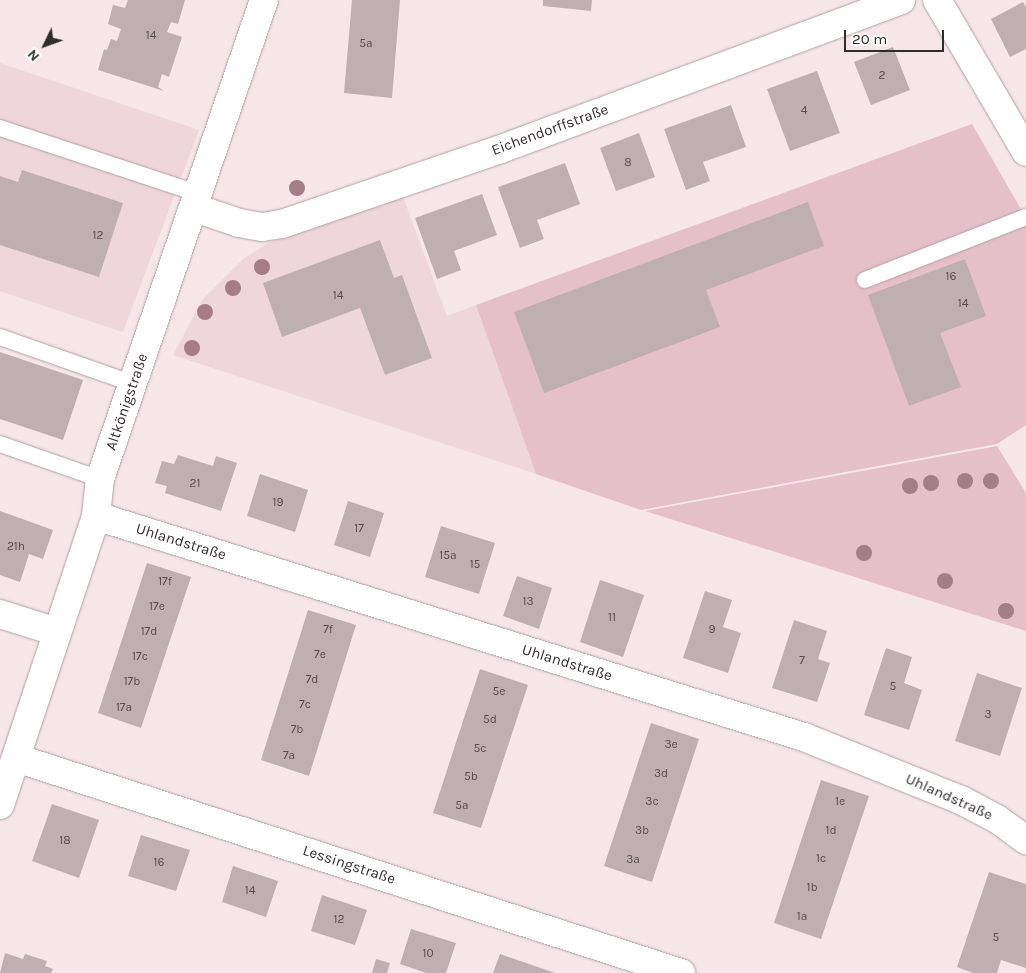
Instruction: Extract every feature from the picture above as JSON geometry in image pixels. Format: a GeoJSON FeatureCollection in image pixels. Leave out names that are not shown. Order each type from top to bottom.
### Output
{"type":"FeatureCollection","features":[{"type":"Feature","properties":{"kind":"street","name":"Altkönigstraße"},"geometry":{"type":"LineString","coordinates":[[0,805],[96,516],[100,479],[197,201],[264,0]]}},
{"type":"Feature","properties":{"kind":"street","name":"Eichendorffstraße"},"geometry":{"type":"LineString","coordinates":[[197,201],[239,223],[262,227],[282,224],[502,149],[901,0]]}},
{"type":"Feature","properties":{"kind":"street"},"geometry":{"type":"LineString","coordinates":[[937,0],[1026,152]]}},
{"type":"Feature","properties":{"kind":"street","name":"Uhlandstraße"},"geometry":{"type":"LineString","coordinates":[[96,516],[804,737],[961,800],[997,819],[1026,840]]}},
{"type":"Feature","properties":{"kind":"street"},"geometry":{"type":"LineString","coordinates":[[0,614],[57,632]]}},
{"type":"Feature","properties":{"kind":"street","name":"Lessingstraße"},"geometry":{"type":"LineString","coordinates":[[16,758],[682,973]]}},
{"type":"Feature","properties":{"kind":"lane"},"geometry":{"type":"LineString","coordinates":[[0,128],[197,201]]}},
{"type":"Feature","properties":{"kind":"lane"},"geometry":{"type":"LineString","coordinates":[[865,280],[1026,217]]}},
{"type":"Feature","properties":{"kind":"lane"},"geometry":{"type":"LineString","coordinates":[[0,337],[134,384]]}},
{"type":"Feature","properties":{"kind":"lane"},"geometry":{"type":"LineString","coordinates":[[0,444],[100,479]]}},
{"type":"Feature","properties":{"kind":"shaded area"},"geometry":{"type":"Polygon","coordinates":[[[0,63],[199,130],[123,332],[0,291],[0,63]]]}},
{"type":"Feature","properties":{"kind":"shaded area"},"geometry":{"type":"Polygon","coordinates":[[[972,124],[1026,218],[1026,425],[997,444],[641,510],[536,474],[476,305],[972,124]]]}},
{"type":"Feature","properties":{"kind":"shaded area"},"geometry":{"type":"Polygon","coordinates":[[[402,194],[447,316],[476,305],[536,474],[173,355],[202,300],[243,259],[268,243],[402,194]]]}},
{"type":"Feature","properties":{"kind":"shaded area"},"geometry":{"type":"Polygon","coordinates":[[[997,446],[1026,493],[1026,631],[645,511],[997,446]]]}},
{"type":"Feature","properties":{"kind":"building"},"geometry":{"type":"Polygon","coordinates":[[[128,0],[185,0],[178,24],[171,22],[167,32],[182,37],[169,77],[162,74],[158,87],[164,91],[98,70],[104,49],[107,50],[111,39],[117,41],[121,29],[108,24],[113,5],[125,8],[128,0]]]}},
{"type":"Feature","properties":{"kind":"building"},"geometry":{"type":"Polygon","coordinates":[[[352,0],[400,0],[392,98],[344,93],[352,0]]]}},
{"type":"Feature","properties":{"kind":"building"},"geometry":{"type":"Polygon","coordinates":[[[543,0],[592,0],[591,11],[543,6],[543,0]]]}},
{"type":"Feature","properties":{"kind":"building"},"geometry":{"type":"Polygon","coordinates":[[[1023,2],[1026,7],[1026,49],[1010,57],[991,19],[1023,2]]]}},
{"type":"Feature","properties":{"kind":"building"},"geometry":{"type":"Polygon","coordinates":[[[893,47],[910,90],[871,105],[854,62],[893,47]]]}},
{"type":"Feature","properties":{"kind":"building"},"geometry":{"type":"Polygon","coordinates":[[[817,71],[840,133],[790,151],[767,89],[817,71]]]}},
{"type":"Feature","properties":{"kind":"building"},"geometry":{"type":"Polygon","coordinates":[[[731,105],[746,147],[703,162],[710,181],[686,190],[664,129],[731,105]]]}},
{"type":"Feature","properties":{"kind":"building"},"geometry":{"type":"Polygon","coordinates":[[[639,133],[655,177],[616,191],[600,148],[639,133]]]}},
{"type":"Feature","properties":{"kind":"building"},"geometry":{"type":"Polygon","coordinates":[[[565,163],[580,204],[537,220],[544,239],[520,248],[498,187],[565,163]]]}},
{"type":"Feature","properties":{"kind":"building"},"geometry":{"type":"Polygon","coordinates":[[[22,170],[123,203],[99,277],[0,245],[0,176],[18,182],[22,170]]]}},
{"type":"Feature","properties":{"kind":"building"},"geometry":{"type":"Polygon","coordinates":[[[482,194],[497,235],[454,251],[461,270],[437,279],[415,218],[482,194]]]}},
{"type":"Feature","properties":{"kind":"building"},"geometry":{"type":"Polygon","coordinates":[[[808,202],[824,246],[706,290],[720,327],[544,393],[514,312],[808,202]]]}},
{"type":"Feature","properties":{"kind":"building"},"geometry":{"type":"Polygon","coordinates":[[[380,240],[394,278],[402,275],[432,358],[385,375],[360,308],[282,337],[263,283],[380,240]]]}},
{"type":"Feature","properties":{"kind":"building"},"geometry":{"type":"Polygon","coordinates":[[[965,259],[986,316],[940,333],[961,387],[909,406],[868,295],[965,259]]]}},
{"type":"Feature","properties":{"kind":"building"},"geometry":{"type":"Polygon","coordinates":[[[0,352],[83,380],[63,440],[0,419],[0,352]]]}},
{"type":"Feature","properties":{"kind":"building"},"geometry":{"type":"Polygon","coordinates":[[[178,455],[213,466],[216,456],[237,463],[221,511],[165,493],[167,486],[155,483],[162,461],[174,464],[178,455]]]}},
{"type":"Feature","properties":{"kind":"building"},"geometry":{"type":"Polygon","coordinates":[[[260,474],[308,490],[295,532],[247,516],[260,474]]]}},
{"type":"Feature","properties":{"kind":"building"},"geometry":{"type":"Polygon","coordinates":[[[348,501],[384,513],[370,557],[334,545],[348,501]]]}},
{"type":"Feature","properties":{"kind":"building"},"geometry":{"type":"Polygon","coordinates":[[[0,511],[53,530],[43,559],[29,554],[20,582],[0,575],[0,511]]]}},
{"type":"Feature","properties":{"kind":"building"},"geometry":{"type":"Polygon","coordinates":[[[441,526],[495,543],[479,594],[425,577],[441,526]]]}},
{"type":"Feature","properties":{"kind":"building"},"geometry":{"type":"Polygon","coordinates":[[[147,563],[191,577],[141,728],[98,713],[147,563]]]}},
{"type":"Feature","properties":{"kind":"building"},"geometry":{"type":"Polygon","coordinates":[[[517,576],[552,588],[539,629],[503,616],[517,576]]]}},
{"type":"Feature","properties":{"kind":"building"},"geometry":{"type":"Polygon","coordinates":[[[600,580],[644,595],[623,657],[580,642],[600,580]]]}},
{"type":"Feature","properties":{"kind":"building"},"geometry":{"type":"Polygon","coordinates":[[[705,591],[732,600],[723,627],[741,633],[728,673],[683,658],[705,591]]]}},
{"type":"Feature","properties":{"kind":"building"},"geometry":{"type":"Polygon","coordinates":[[[308,610],[356,625],[309,776],[261,760],[308,610]]]}},
{"type":"Feature","properties":{"kind":"building"},"geometry":{"type":"Polygon","coordinates":[[[794,620],[827,631],[818,659],[830,663],[817,702],[772,688],[794,620]]]}},
{"type":"Feature","properties":{"kind":"building"},"geometry":{"type":"Polygon","coordinates":[[[886,648],[912,657],[904,683],[922,690],[909,730],[864,715],[886,648]]]}},
{"type":"Feature","properties":{"kind":"building"},"geometry":{"type":"Polygon","coordinates":[[[480,669],[528,685],[481,828],[433,813],[480,669]]]}},
{"type":"Feature","properties":{"kind":"building"},"geometry":{"type":"Polygon","coordinates":[[[977,673],[1022,688],[1000,756],[955,741],[977,673]]]}},
{"type":"Feature","properties":{"kind":"building"},"geometry":{"type":"Polygon","coordinates":[[[651,723],[699,739],[652,882],[604,866],[651,723]]]}},
{"type":"Feature","properties":{"kind":"building"},"geometry":{"type":"Polygon","coordinates":[[[821,780],[869,796],[821,939],[774,923],[821,780]]]}},
{"type":"Feature","properties":{"kind":"building"},"geometry":{"type":"Polygon","coordinates":[[[52,804],[99,820],[79,878],[32,861],[52,804]]]}},
{"type":"Feature","properties":{"kind":"building"},"geometry":{"type":"Polygon","coordinates":[[[141,835],[190,850],[176,891],[128,876],[141,835]]]}},
{"type":"Feature","properties":{"kind":"building"},"geometry":{"type":"Polygon","coordinates":[[[233,866],[278,881],[266,917],[222,902],[233,866]]]}},
{"type":"Feature","properties":{"kind":"building"},"geometry":{"type":"Polygon","coordinates":[[[989,872],[1026,884],[1026,968],[1001,960],[997,973],[973,973],[957,967],[989,872]]]}},
{"type":"Feature","properties":{"kind":"building"},"geometry":{"type":"Polygon","coordinates":[[[322,895],[367,910],[355,945],[311,931],[322,895]]]}},
{"type":"Feature","properties":{"kind":"building"},"geometry":{"type":"Polygon","coordinates":[[[411,929],[456,943],[446,973],[426,973],[400,964],[411,929]]]}},
{"type":"Feature","properties":{"kind":"building"},"geometry":{"type":"Polygon","coordinates":[[[5,953],[23,959],[25,954],[47,961],[45,966],[53,969],[51,973],[0,973],[5,953]]]}},
{"type":"Feature","properties":{"kind":"building"},"geometry":{"type":"Polygon","coordinates":[[[500,954],[555,973],[493,973],[500,954]]]}},
{"type":"Feature","properties":{"kind":"building"},"geometry":{"type":"Polygon","coordinates":[[[376,959],[390,963],[387,973],[372,973],[376,959]]]}}]}
